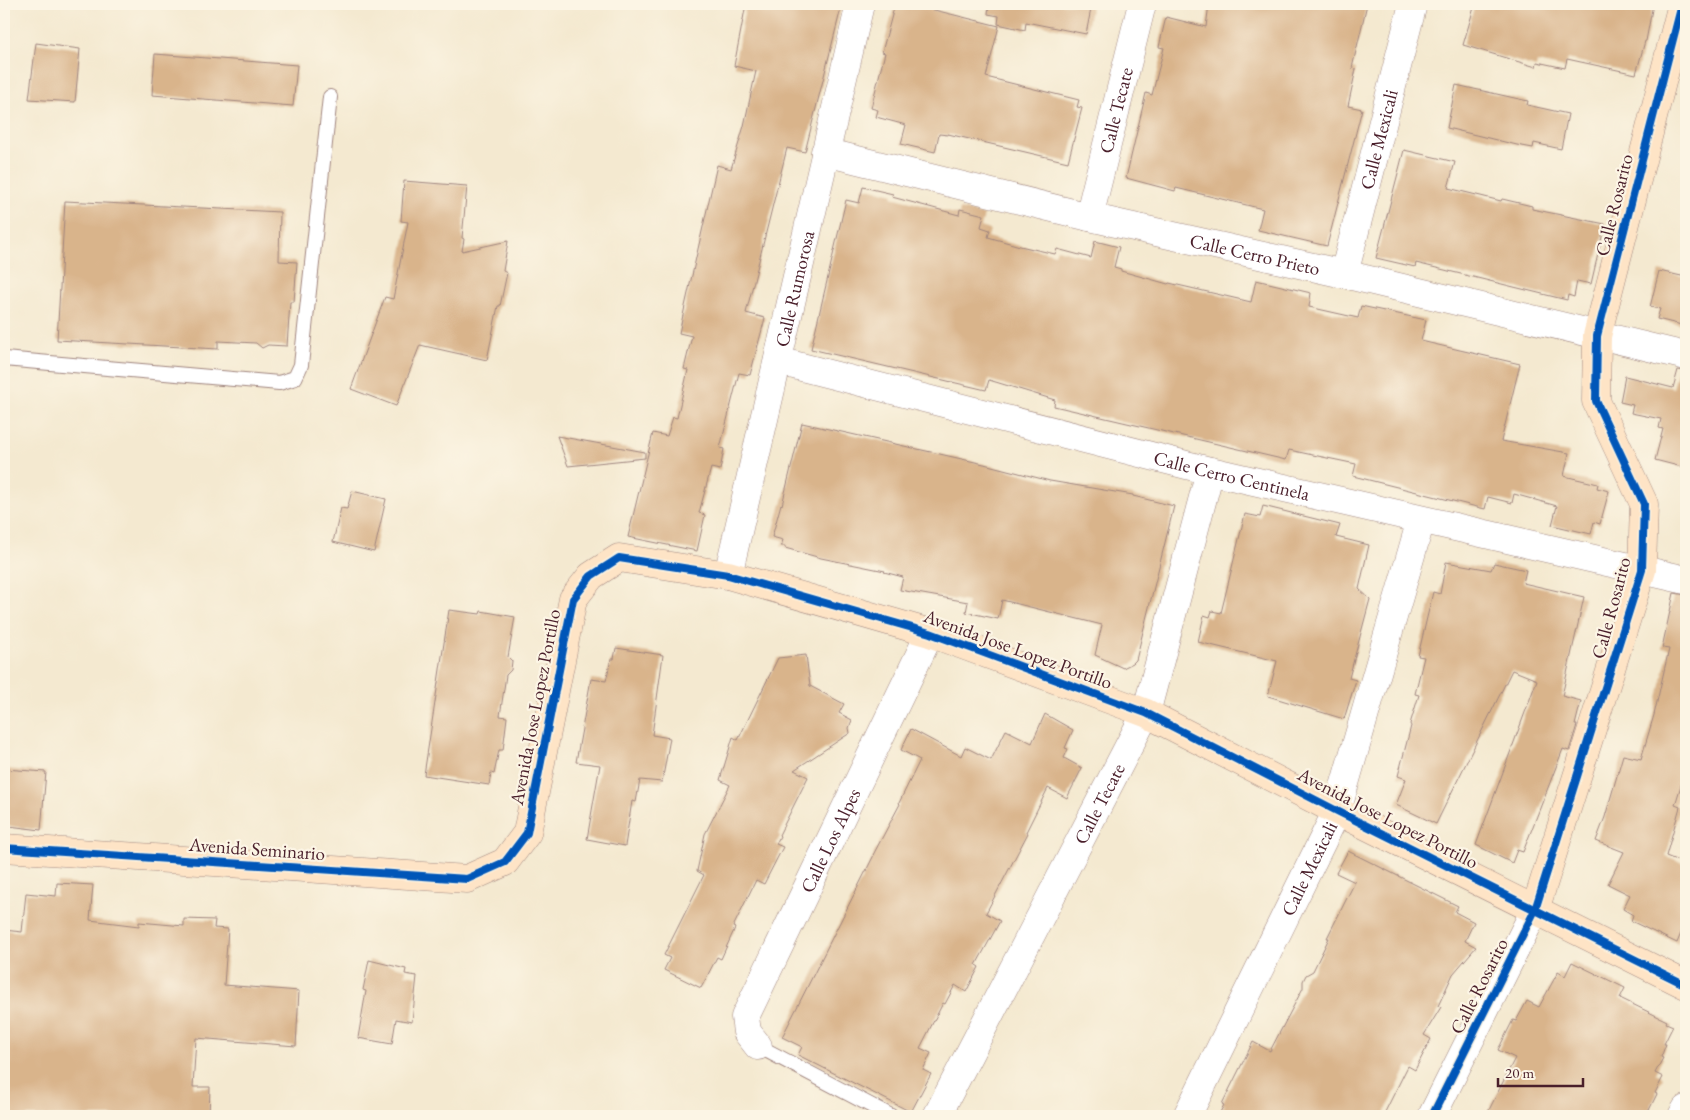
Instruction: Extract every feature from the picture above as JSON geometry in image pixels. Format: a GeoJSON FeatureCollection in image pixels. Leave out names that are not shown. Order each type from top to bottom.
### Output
{"type":"FeatureCollection","features":[{"type":"Feature","properties":{"kind":"street","name":"Calle Rumorosa"},"geometry":{"type":"LineString","coordinates":[[728,575],[860,4]]}},
{"type":"Feature","properties":{"kind":"street","name":"Calle Tecate"},"geometry":{"type":"LineString","coordinates":[[1089,217],[1142,4]]}},
{"type":"Feature","properties":{"kind":"street","name":"Calle Mexicali"},"geometry":{"type":"LineString","coordinates":[[1344,274],[1413,4]]}},
{"type":"Feature","properties":{"kind":"street","name":"Calle Rosarito"},"geometry":{"type":"LineString","coordinates":[[1432,1116],[1535,910],[1642,570],[1644,504],[1596,401],[1597,336],[1682,4]]}},
{"type":"Feature","properties":{"kind":"street","name":"Calle Cerro Prieto"},"geometry":{"type":"LineString","coordinates":[[825,152],[1089,217],[1344,274],[1686,356]]}},
{"type":"Feature","properties":{"kind":"street","name":"Calle Cerro Centinela"},"geometry":{"type":"LineString","coordinates":[[778,361],[1210,471],[1686,580]]}},
{"type":"Feature","properties":{"kind":"street","name":"Calle Tecate"},"geometry":{"type":"LineString","coordinates":[[937,1116],[1146,713],[1210,471]]}},
{"type":"Feature","properties":{"kind":"street","name":"Calle Mexicali"},"geometry":{"type":"LineString","coordinates":[[1187,1116],[1337,811],[1421,520]]}},
{"type":"Feature","properties":{"kind":"street","name":"Avenida Jose Lopez Portillo"},"geometry":{"type":"LineString","coordinates":[[505,862],[527,833],[573,599],[590,576],[619,558],[728,575],[930,633],[1146,713],[1337,811],[1686,985]]}},
{"type":"Feature","properties":{"kind":"street","name":"Calle Los Alpes"},"geometry":{"type":"LineString","coordinates":[[758,1046],[747,1032],[745,1017],[930,633]]}},
{"type":"Feature","properties":{"kind":"street","name":"Avenida Seminario"},"geometry":{"type":"LineString","coordinates":[[4,848],[467,879],[505,862]]}},
{"type":"Feature","properties":{"kind":"street"},"geometry":{"type":"LineString","coordinates":[[1682,1116],[1686,1109]]}},
{"type":"Feature","properties":{"kind":"lane"},"geometry":{"type":"LineString","coordinates":[[4,360],[279,383],[295,378],[302,365],[330,97]]}},
{"type":"Feature","properties":{"kind":"lane"},"geometry":{"type":"LineString","coordinates":[[758,1046],[891,1116]]}},
{"type":"Feature","properties":{"kind":"building"},"geometry":{"type":"Polygon","coordinates":[[[746,4],[842,4],[805,152],[787,148],[746,313],[765,318],[750,375],[739,373],[720,448],[724,449],[720,470],[711,468],[699,513],[705,515],[697,551],[628,537],[653,433],[667,436],[673,417],[677,418],[688,370],[684,369],[692,336],[679,333],[717,165],[731,169],[744,126],[756,71],[734,66],[746,4]]]}},
{"type":"Feature","properties":{"kind":"building"},"geometry":{"type":"Polygon","coordinates":[[[895,4],[910,4],[999,26],[986,77],[1079,100],[1077,107],[1082,108],[1068,162],[948,134],[939,134],[935,152],[901,144],[906,125],[876,117],[878,110],[871,108],[885,53],[882,52],[895,4]]]}},
{"type":"Feature","properties":{"kind":"building"},"geometry":{"type":"Polygon","coordinates":[[[989,4],[1092,4],[1086,34],[1026,22],[1025,30],[998,24],[999,16],[988,14],[989,4]]]}},
{"type":"Feature","properties":{"kind":"building"},"geometry":{"type":"Polygon","coordinates":[[[1209,4],[1367,4],[1352,68],[1356,69],[1348,106],[1362,109],[1327,246],[1258,230],[1263,209],[1176,188],[1175,191],[1126,178],[1146,93],[1152,95],[1164,48],[1159,47],[1166,17],[1206,27],[1209,4]]]}},
{"type":"Feature","properties":{"kind":"building"},"geometry":{"type":"Polygon","coordinates":[[[1475,4],[1653,4],[1646,41],[1636,74],[1567,59],[1565,68],[1537,62],[1536,67],[1463,45],[1475,4]]]}},
{"type":"Feature","properties":{"kind":"building"},"geometry":{"type":"Polygon","coordinates":[[[36,43],[80,49],[75,102],[29,99],[36,43]]]}},
{"type":"Feature","properties":{"kind":"building"},"geometry":{"type":"Polygon","coordinates":[[[155,54],[297,65],[293,106],[152,95],[155,54]]]}},
{"type":"Feature","properties":{"kind":"building"},"geometry":{"type":"Polygon","coordinates":[[[1456,85],[1528,101],[1527,105],[1568,114],[1561,149],[1534,143],[1533,148],[1447,128],[1456,85]]]}},
{"type":"Feature","properties":{"kind":"building"},"geometry":{"type":"Polygon","coordinates":[[[1404,150],[1455,162],[1448,188],[1501,201],[1502,199],[1532,206],[1532,209],[1605,224],[1591,284],[1577,281],[1574,297],[1568,295],[1567,300],[1416,263],[1415,267],[1376,258],[1404,150]]]}},
{"type":"Feature","properties":{"kind":"building"},"geometry":{"type":"Polygon","coordinates":[[[404,181],[467,186],[462,251],[508,241],[503,271],[507,273],[487,360],[420,345],[396,406],[351,389],[385,297],[393,299],[408,222],[401,221],[404,181]]]}},
{"type":"Feature","properties":{"kind":"building"},"geometry":{"type":"Polygon","coordinates":[[[863,187],[893,194],[892,197],[959,215],[960,209],[984,215],[981,227],[990,230],[988,237],[1020,246],[1055,254],[1057,249],[1091,258],[1095,241],[1119,247],[1114,267],[1121,269],[1121,271],[1168,284],[1251,302],[1256,280],[1311,293],[1309,307],[1358,318],[1361,306],[1426,320],[1421,341],[1520,364],[1501,441],[1569,453],[1564,476],[1598,484],[1597,488],[1609,491],[1600,524],[1594,522],[1591,534],[1552,525],[1557,506],[1514,494],[1512,503],[1488,497],[1485,509],[1353,476],[1356,464],[1289,450],[1286,460],[1054,406],[1055,400],[989,380],[986,390],[811,349],[846,200],[859,203],[863,187]]]}},
{"type":"Feature","properties":{"kind":"building"},"geometry":{"type":"Polygon","coordinates":[[[65,201],[280,212],[279,261],[297,262],[294,302],[290,302],[287,346],[268,345],[262,348],[256,343],[218,341],[218,349],[57,340],[65,201]]]}},
{"type":"Feature","properties":{"kind":"building"},"geometry":{"type":"Polygon","coordinates":[[[1659,271],[1686,277],[1686,326],[1657,319],[1660,309],[1650,307],[1659,271]]]}},
{"type":"Feature","properties":{"kind":"building"},"geometry":{"type":"Polygon","coordinates":[[[1678,370],[1686,371],[1686,468],[1655,460],[1663,429],[1659,428],[1661,419],[1631,413],[1633,405],[1620,402],[1625,376],[1673,388],[1678,370]]]}},
{"type":"Feature","properties":{"kind":"building"},"geometry":{"type":"Polygon","coordinates":[[[802,423],[984,464],[1050,481],[1133,495],[1174,506],[1136,660],[1123,668],[1095,655],[1102,625],[1002,600],[998,619],[966,612],[968,602],[900,590],[903,577],[885,571],[821,558],[781,546],[783,540],[772,537],[782,505],[802,423]]]}},
{"type":"Feature","properties":{"kind":"building"},"geometry":{"type":"Polygon","coordinates":[[[557,436],[645,452],[645,458],[568,466],[557,436]]]}},
{"type":"Feature","properties":{"kind":"building"},"geometry":{"type":"Polygon","coordinates":[[[352,491],[386,499],[374,552],[333,542],[341,508],[347,509],[352,491]]]}},
{"type":"Feature","properties":{"kind":"building"},"geometry":{"type":"Polygon","coordinates":[[[1263,506],[1340,525],[1336,537],[1369,545],[1359,589],[1370,599],[1349,678],[1356,680],[1344,719],[1268,696],[1277,661],[1198,642],[1204,615],[1210,617],[1212,611],[1221,613],[1245,514],[1260,517],[1263,506]]]}},
{"type":"Feature","properties":{"kind":"building"},"geometry":{"type":"Polygon","coordinates":[[[1446,562],[1491,570],[1494,563],[1526,570],[1523,583],[1584,597],[1562,696],[1581,701],[1575,725],[1577,725],[1569,751],[1563,749],[1523,852],[1517,850],[1512,863],[1476,845],[1537,680],[1512,670],[1436,824],[1396,805],[1406,779],[1398,776],[1419,695],[1415,694],[1424,657],[1418,656],[1433,592],[1440,594],[1446,562]]]}},
{"type":"Feature","properties":{"kind":"building"},"geometry":{"type":"Polygon","coordinates":[[[1674,593],[1686,595],[1686,769],[1675,805],[1680,807],[1666,856],[1686,864],[1686,921],[1677,943],[1631,921],[1633,915],[1623,909],[1630,895],[1608,884],[1624,852],[1596,841],[1623,755],[1641,759],[1654,715],[1669,649],[1662,648],[1674,593]]]}},
{"type":"Feature","properties":{"kind":"building"},"geometry":{"type":"Polygon","coordinates":[[[449,610],[480,614],[481,611],[515,617],[508,657],[512,661],[511,670],[506,675],[500,716],[507,717],[503,750],[499,750],[494,774],[491,773],[489,785],[424,775],[449,610]]]}},
{"type":"Feature","properties":{"kind":"building"},"geometry":{"type":"Polygon","coordinates":[[[616,648],[663,655],[652,735],[670,738],[662,782],[640,780],[636,802],[632,801],[625,846],[587,839],[600,765],[576,762],[591,679],[606,681],[611,659],[614,659],[616,648]]]}},
{"type":"Feature","properties":{"kind":"building"},"geometry":{"type":"Polygon","coordinates":[[[806,655],[810,686],[844,704],[839,713],[852,720],[849,728],[850,733],[794,770],[808,777],[779,835],[776,844],[783,847],[764,884],[756,880],[733,927],[735,928],[721,959],[717,957],[701,988],[664,970],[670,958],[664,955],[704,875],[697,871],[705,834],[730,785],[720,780],[733,737],[738,740],[778,658],[806,655]]]}},
{"type":"Feature","properties":{"kind":"building"},"geometry":{"type":"Polygon","coordinates":[[[1045,714],[1073,730],[1065,748],[1068,749],[1064,758],[1082,768],[1067,798],[1048,788],[1026,832],[1028,833],[986,913],[1000,921],[976,965],[979,967],[966,992],[955,985],[945,1004],[943,1003],[920,1048],[931,1053],[923,1070],[931,1074],[911,1112],[798,1055],[802,1047],[782,1037],[900,804],[920,760],[901,750],[911,729],[961,756],[965,747],[991,760],[1006,730],[1032,743],[1045,714]]]}},
{"type":"Feature","properties":{"kind":"building"},"geometry":{"type":"Polygon","coordinates":[[[4,769],[46,772],[41,830],[9,826],[4,819],[4,769]]]}},
{"type":"Feature","properties":{"kind":"building"},"geometry":{"type":"Polygon","coordinates":[[[1348,851],[1458,906],[1455,912],[1474,922],[1465,941],[1476,947],[1453,974],[1438,1006],[1441,1007],[1424,1035],[1431,1039],[1415,1070],[1408,1066],[1383,1116],[1218,1116],[1224,1105],[1222,1104],[1253,1042],[1270,1051],[1303,988],[1303,981],[1306,975],[1313,971],[1355,882],[1336,873],[1348,851]]]}},
{"type":"Feature","properties":{"kind":"building"},"geometry":{"type":"Polygon","coordinates":[[[57,883],[93,885],[90,920],[139,926],[139,922],[184,926],[184,919],[215,920],[214,928],[228,929],[224,985],[299,991],[296,1046],[196,1038],[193,1087],[210,1087],[209,1116],[4,1116],[4,930],[22,932],[26,893],[56,896],[57,883]]]}},
{"type":"Feature","properties":{"kind":"building"},"geometry":{"type":"Polygon","coordinates":[[[369,960],[406,969],[405,974],[417,976],[412,1022],[396,1019],[392,1044],[358,1038],[366,991],[363,990],[369,960]]]}},
{"type":"Feature","properties":{"kind":"building"},"geometry":{"type":"Polygon","coordinates":[[[1572,962],[1625,988],[1620,998],[1667,1021],[1666,1023],[1673,1026],[1664,1044],[1666,1044],[1661,1057],[1663,1058],[1655,1073],[1663,1077],[1646,1116],[1486,1116],[1515,1058],[1498,1050],[1513,1020],[1516,1021],[1527,1001],[1539,1007],[1558,972],[1565,976],[1572,962]]]}},
{"type":"Feature","properties":{"kind":"cycle path"},"geometry":{"type":"LineString","coordinates":[[1432,1116],[1535,910],[1642,570],[1644,504],[1596,401],[1597,336],[1682,4]]}},
{"type":"Feature","properties":{"kind":"cycle path"},"geometry":{"type":"LineString","coordinates":[[4,848],[467,879],[505,862],[527,833],[573,599],[591,576],[619,558],[728,575],[930,633],[1146,713],[1337,811],[1686,985]]}}]}
